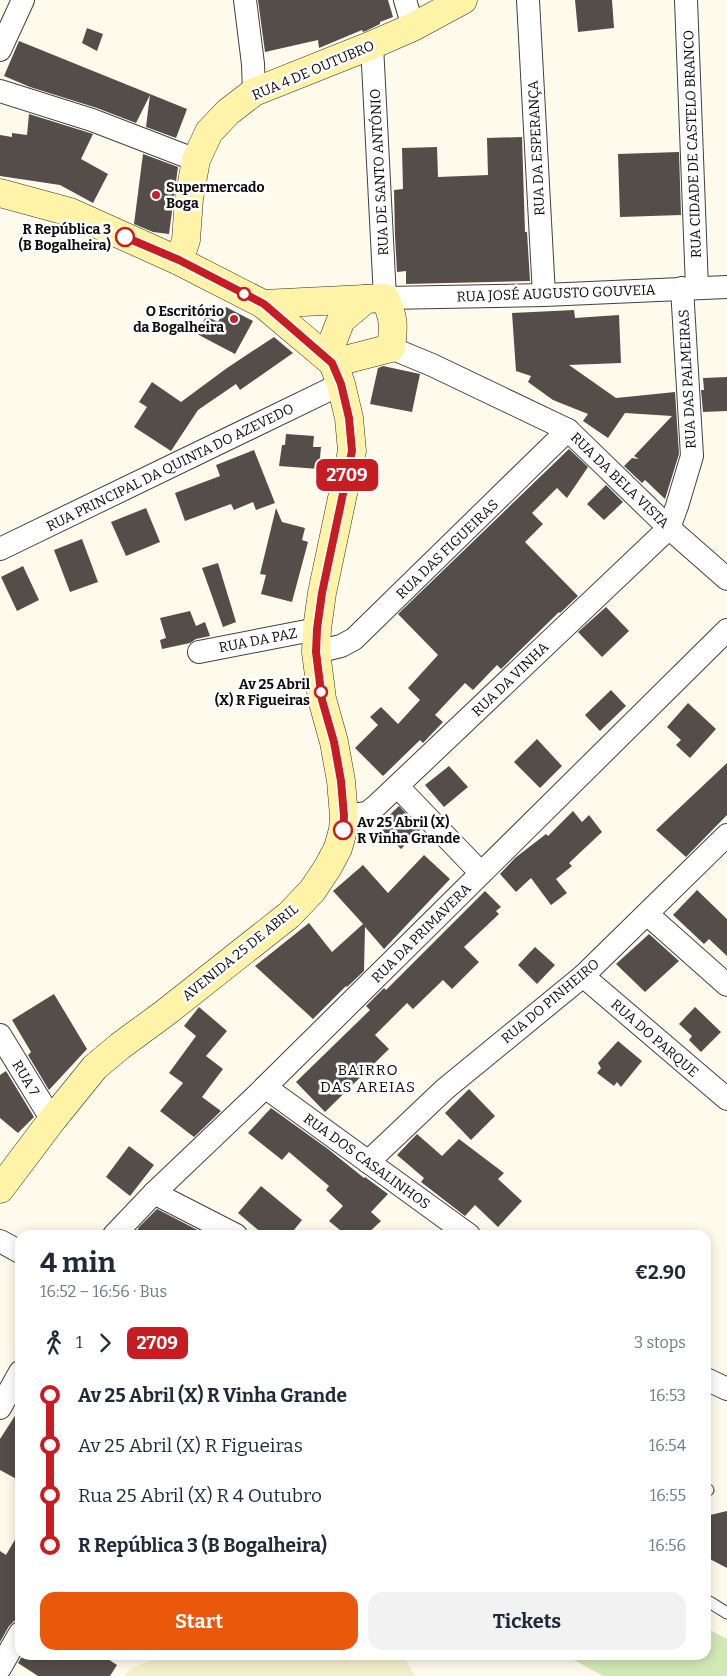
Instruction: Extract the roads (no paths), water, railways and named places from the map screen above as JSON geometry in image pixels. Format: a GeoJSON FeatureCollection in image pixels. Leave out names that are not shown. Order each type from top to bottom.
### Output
{"type":"FeatureCollection","features":[{"type":"Feature","properties":{"kind":"street"},"geometry":{"type":"LineString","coordinates":[[0,50],[23,0]]}},
{"type":"Feature","properties":{"kind":"street"},"geometry":{"type":"LineString","coordinates":[[245,0],[253,64],[254,92]]}},
{"type":"Feature","properties":{"kind":"street"},"geometry":{"type":"LineString","coordinates":[[405,0],[413,27]]}},
{"type":"Feature","properties":{"kind":"street","name":"RUA 4 DE OUTUBRO"},"geometry":{"type":"LineString","coordinates":[[179,260],[186,240],[189,199],[196,160],[209,132],[228,112],[254,92],[413,27],[462,0]]}},
{"type":"Feature","properties":{"kind":"street","name":"RUA DA ESPERANÇA"},"geometry":{"type":"LineString","coordinates":[[528,0],[544,295]]}},
{"type":"Feature","properties":{"kind":"street","name":"RUA CIDADE DE CASTELO BRANCO"},"geometry":{"type":"LineString","coordinates":[[686,0],[689,288]]}},
{"type":"Feature","properties":{"kind":"street","name":"RUA DE SANTO ANTÓNIO"},"geometry":{"type":"LineString","coordinates":[[372,45],[376,298]]}},
{"type":"Feature","properties":{"kind":"street"},"geometry":{"type":"LineString","coordinates":[[0,91],[92,120],[196,160]]}},
{"type":"Feature","properties":{"kind":"street"},"geometry":{"type":"LineString","coordinates":[[0,193],[70,212],[179,260],[264,304],[337,374],[391,348],[394,329],[392,315],[376,298],[264,304]]}},
{"type":"Feature","properties":{"kind":"street","name":"RUA JOSÉ AUGUSTO GOUVEIA"},"geometry":{"type":"LineString","coordinates":[[376,298],[544,295],[727,287]]}},
{"type":"Feature","properties":{"kind":"street","name":"RUA DAS PALMEIRAS"},"geometry":{"type":"LineString","coordinates":[[669,528],[692,456],[689,288]]}},
{"type":"Feature","properties":{"kind":"street","name":"AVENIDA 25 DE ABRIL"},"geometry":{"type":"LineString","coordinates":[[0,1190],[52,1120],[95,1067],[289,915],[312,891],[338,848],[343,830],[344,816],[341,781],[334,742],[322,700],[317,640],[322,593],[352,451],[349,418],[337,374],[332,343],[341,320],[376,298]]}},
{"type":"Feature","properties":{"kind":"street","name":"RUA DA BELA VISTA"},"geometry":{"type":"LineString","coordinates":[[391,348],[432,365],[568,430],[669,528],[727,579]]}},
{"type":"Feature","properties":{"kind":"street","name":"RUA PRINCIPAL DA QUINTA DO AZEVEDO"},"geometry":{"type":"LineString","coordinates":[[0,549],[337,374]]}},
{"type":"Feature","properties":{"kind":"street","name":"RUA DAS FIGUEIRAS"},"geometry":{"type":"LineString","coordinates":[[317,640],[342,646],[354,639],[568,430]]}},
{"type":"Feature","properties":{"kind":"street","name":"RUA DA VINHA"},"geometry":{"type":"LineString","coordinates":[[344,816],[367,813],[398,787],[669,528]]}},
{"type":"Feature","properties":{"kind":"street","name":"RUA DA PRIMAVERA"},"geometry":{"type":"LineString","coordinates":[[119,1230],[154,1193],[265,1087],[727,630]]}},
{"type":"Feature","properties":{"kind":"street","name":"RUA DA PAZ"},"geometry":{"type":"LineString","coordinates":[[199,652],[317,640]]}},
{"type":"Feature","properties":{"kind":"street"},"geometry":{"type":"LineString","coordinates":[[398,787],[481,873]]}},
{"type":"Feature","properties":{"kind":"street","name":"RUA DO PINHEIRO"},"geometry":{"type":"LineString","coordinates":[[368,1162],[445,1089],[583,976],[727,835]]}},
{"type":"Feature","properties":{"kind":"street"},"geometry":{"type":"LineString","coordinates":[[646,914],[727,985]]}},
{"type":"Feature","properties":{"kind":"street","name":"RUA DO PARQUE"},"geometry":{"type":"LineString","coordinates":[[583,976],[727,1099]]}},
{"type":"Feature","properties":{"kind":"street","name":"RUA 7"},"geometry":{"type":"LineString","coordinates":[[0,1035],[52,1120]]}},
{"type":"Feature","properties":{"kind":"street","name":"RUA DOS CASALINHOS"},"geometry":{"type":"LineString","coordinates":[[265,1087],[462,1230]]}},
{"type":"Feature","properties":{"kind":"street"},"geometry":{"type":"LineString","coordinates":[[154,1193],[226,1230]]}},
{"type":"Feature","properties":{"kind":"street"},"geometry":{"type":"LineString","coordinates":[[0,1241],[15,1249]]}},
{"type":"Feature","properties":{"kind":"street"},"geometry":{"type":"LineString","coordinates":[[0,1408],[15,1381]]}},
{"type":"Feature","properties":{"kind":"street"},"geometry":{"type":"LineString","coordinates":[[711,1381],[727,1389]]}},
{"type":"Feature","properties":{"kind":"street"},"geometry":{"type":"LineString","coordinates":[[0,1668],[15,1642]]}},
{"type":"Feature","properties":{"kind":"lane"},"geometry":{"type":"LineString","coordinates":[[711,1603],[727,1613]]}},
{"type":"Feature","properties":{"kind":"place","name":"Supermercado Boga"},"geometry":{"type":"Point","coordinates":[156,195]}},
{"type":"Feature","properties":{"kind":"place","name":"R República 3 (B Bogalheira)"},"geometry":{"type":"Point","coordinates":[125,237]}},
{"type":"Feature","properties":{"kind":"place","name":"O Escritório da Bogalheira"},"geometry":{"type":"Point","coordinates":[234,319]}},
{"type":"Feature","properties":{"kind":"place","name":"Av 25 Abril (X) R Figueiras"},"geometry":{"type":"Point","coordinates":[321,692]}},
{"type":"Feature","properties":{"kind":"place","name":"Av 25 Abril (X) R Vinha Grande"},"geometry":{"type":"Point","coordinates":[343,830]}},
{"type":"Feature","properties":{"kind":"district","name":"BAIRRO DAS AREIAS"},"geometry":{"type":"Point","coordinates":[368,1078]}}]}
